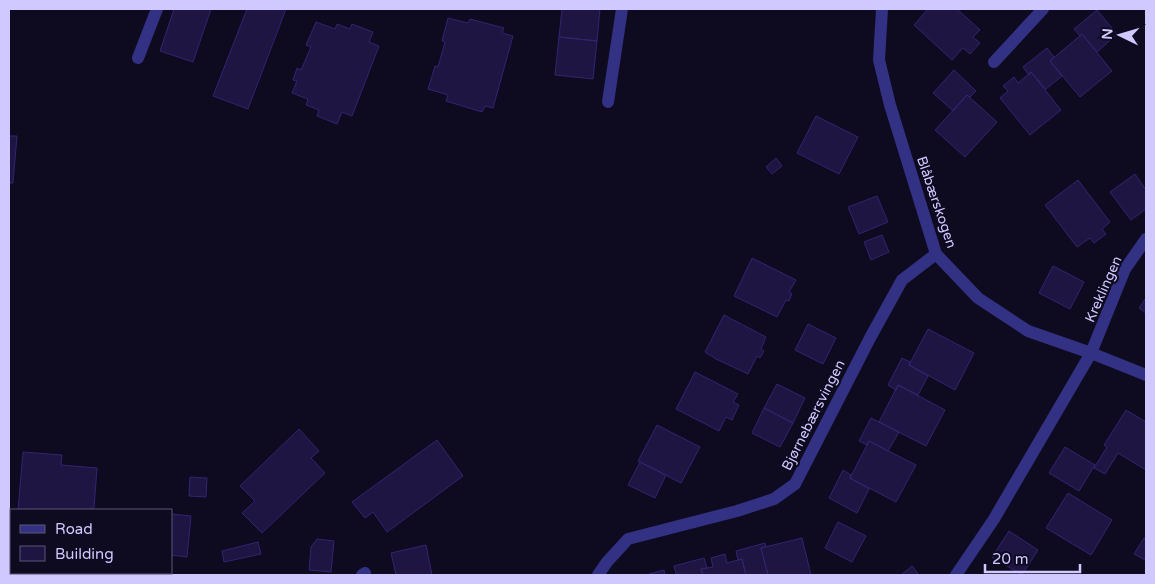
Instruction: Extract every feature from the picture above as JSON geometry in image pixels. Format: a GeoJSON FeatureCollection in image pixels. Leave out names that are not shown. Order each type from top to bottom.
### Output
{"type":"FeatureCollection","features":[{"type":"Feature","properties":{"kind":"street"},"geometry":{"type":"LineString","coordinates":[[138,58],[157,9]]}},
{"type":"Feature","properties":{"kind":"street"},"geometry":{"type":"LineString","coordinates":[[608,102],[622,9]]}},
{"type":"Feature","properties":{"kind":"street","name":"Blåbærskogen"},"geometry":{"type":"LineString","coordinates":[[882,9],[879,60],[890,105],[936,254],[978,298],[1028,331],[1091,353],[1146,376]]}},
{"type":"Feature","properties":{"kind":"street"},"geometry":{"type":"LineString","coordinates":[[994,62],[1043,9]]}},
{"type":"Feature","properties":{"kind":"street","name":"Kreklingen"},"geometry":{"type":"LineString","coordinates":[[1091,353],[1125,269],[1146,240]]}},
{"type":"Feature","properties":{"kind":"street","name":"Bjørnebærsvingen"},"geometry":{"type":"LineString","coordinates":[[598,575],[607,562],[628,540],[737,511],[774,499],[795,484],[902,280],[936,254]]}},
{"type":"Feature","properties":{"kind":"street"},"geometry":{"type":"LineString","coordinates":[[956,575],[994,519],[1091,353]]}},
{"type":"Feature","properties":{"kind":"building"},"geometry":{"type":"Polygon","coordinates":[[[174,9],[211,9],[193,62],[160,51],[174,9]]]}},
{"type":"Feature","properties":{"kind":"building"},"geometry":{"type":"Polygon","coordinates":[[[247,9],[286,9],[248,109],[213,96],[247,9]]]}},
{"type":"Feature","properties":{"kind":"building"},"geometry":{"type":"Polygon","coordinates":[[[562,9],[600,9],[597,41],[559,37],[562,9]]]}},
{"type":"Feature","properties":{"kind":"building"},"geometry":{"type":"Polygon","coordinates":[[[928,9],[957,9],[980,30],[973,37],[980,43],[970,54],[963,48],[952,60],[914,25],[928,9]]]}},
{"type":"Feature","properties":{"kind":"building"},"geometry":{"type":"Polygon","coordinates":[[[1097,10],[1117,34],[1097,52],[1082,34],[1080,36],[1074,29],[1097,10]]]}},
{"type":"Feature","properties":{"kind":"building"},"geometry":{"type":"Polygon","coordinates":[[[448,18],[468,23],[470,19],[504,28],[502,33],[513,36],[493,108],[485,106],[482,112],[446,101],[448,95],[428,89],[435,66],[438,67],[445,42],[442,41],[448,18]]]}},
{"type":"Feature","properties":{"kind":"building"},"geometry":{"type":"Polygon","coordinates":[[[316,22],[335,29],[337,24],[350,29],[352,24],[373,32],[369,42],[379,46],[352,116],[342,112],[337,124],[317,116],[319,110],[306,105],[308,99],[292,93],[297,81],[293,80],[297,68],[301,70],[311,47],[306,45],[316,22]]]}},
{"type":"Feature","properties":{"kind":"building"},"geometry":{"type":"Polygon","coordinates":[[[1082,34],[1112,71],[1080,97],[1050,61],[1082,34]]]}},
{"type":"Feature","properties":{"kind":"building"},"geometry":{"type":"Polygon","coordinates":[[[559,37],[597,41],[593,79],[555,75],[559,37]]]}},
{"type":"Feature","properties":{"kind":"building"},"geometry":{"type":"Polygon","coordinates":[[[1047,48],[1054,57],[1050,61],[1062,76],[1046,89],[1031,72],[1029,75],[1023,67],[1047,48]]]}},
{"type":"Feature","properties":{"kind":"building"},"geometry":{"type":"Polygon","coordinates":[[[954,70],[976,91],[970,97],[967,95],[953,111],[933,93],[954,70]]]}},
{"type":"Feature","properties":{"kind":"building"},"geometry":{"type":"Polygon","coordinates":[[[1031,72],[1061,110],[1030,135],[1000,98],[1008,91],[1003,86],[1014,77],[1018,83],[1031,72]]]}},
{"type":"Feature","properties":{"kind":"building"},"geometry":{"type":"Polygon","coordinates":[[[967,95],[997,122],[965,157],[935,130],[967,95]]]}},
{"type":"Feature","properties":{"kind":"building"},"geometry":{"type":"Polygon","coordinates":[[[816,116],[858,137],[839,174],[797,153],[816,116]]]}},
{"type":"Feature","properties":{"kind":"building"},"geometry":{"type":"Polygon","coordinates":[[[9,136],[17,136],[13,183],[9,183],[9,136]]]}},
{"type":"Feature","properties":{"kind":"building"},"geometry":{"type":"Polygon","coordinates":[[[776,158],[782,166],[772,174],[766,167],[776,158]]]}},
{"type":"Feature","properties":{"kind":"building"},"geometry":{"type":"Polygon","coordinates":[[[1135,174],[1146,190],[1146,209],[1131,220],[1110,192],[1135,174]]]}},
{"type":"Feature","properties":{"kind":"building"},"geometry":{"type":"Polygon","coordinates":[[[1078,180],[1110,222],[1102,229],[1106,234],[1094,243],[1090,238],[1077,247],[1045,205],[1078,180]]]}},
{"type":"Feature","properties":{"kind":"building"},"geometry":{"type":"Polygon","coordinates":[[[877,196],[888,222],[859,234],[848,207],[877,196]]]}},
{"type":"Feature","properties":{"kind":"building"},"geometry":{"type":"Polygon","coordinates":[[[882,235],[889,252],[871,260],[864,242],[882,235]]]}},
{"type":"Feature","properties":{"kind":"building"},"geometry":{"type":"Polygon","coordinates":[[[752,258],[796,280],[789,292],[792,294],[789,301],[786,300],[777,317],[734,296],[752,258]]]}},
{"type":"Feature","properties":{"kind":"building"},"geometry":{"type":"Polygon","coordinates":[[[1053,266],[1084,282],[1070,309],[1039,293],[1053,266]]]}},
{"type":"Feature","properties":{"kind":"building"},"geometry":{"type":"Polygon","coordinates":[[[1146,298],[1146,313],[1139,308],[1146,298]]]}},
{"type":"Feature","properties":{"kind":"building"},"geometry":{"type":"Polygon","coordinates":[[[724,315],[766,337],[761,349],[764,351],[760,358],[757,356],[748,374],[705,352],[724,315]]]}},
{"type":"Feature","properties":{"kind":"building"},"geometry":{"type":"Polygon","coordinates":[[[808,324],[836,338],[823,364],[795,350],[808,324]]]}},
{"type":"Feature","properties":{"kind":"building"},"geometry":{"type":"Polygon","coordinates":[[[928,329],[974,353],[955,390],[909,365],[928,329]]]}},
{"type":"Feature","properties":{"kind":"building"},"geometry":{"type":"Polygon","coordinates":[[[902,358],[910,362],[909,365],[928,376],[918,395],[898,385],[896,390],[888,385],[902,358]]]}},
{"type":"Feature","properties":{"kind":"building"},"geometry":{"type":"Polygon","coordinates":[[[695,372],[738,394],[733,402],[739,405],[732,420],[726,417],[719,431],[676,409],[695,372]]]}},
{"type":"Feature","properties":{"kind":"building"},"geometry":{"type":"Polygon","coordinates":[[[777,384],[805,398],[793,423],[764,408],[777,384]]]}},
{"type":"Feature","properties":{"kind":"building"},"geometry":{"type":"Polygon","coordinates":[[[898,385],[945,410],[926,446],[879,422],[898,385]]]}},
{"type":"Feature","properties":{"kind":"building"},"geometry":{"type":"Polygon","coordinates":[[[764,408],[793,423],[780,447],[752,433],[764,408]]]}},
{"type":"Feature","properties":{"kind":"building"},"geometry":{"type":"Polygon","coordinates":[[[1126,410],[1146,422],[1146,470],[1118,453],[1105,474],[1094,468],[1107,447],[1104,445],[1126,410]]]}},
{"type":"Feature","properties":{"kind":"building"},"geometry":{"type":"Polygon","coordinates":[[[871,418],[899,432],[888,451],[869,441],[867,445],[859,441],[871,418]]]}},
{"type":"Feature","properties":{"kind":"building"},"geometry":{"type":"Polygon","coordinates":[[[657,425],[700,447],[681,483],[638,461],[657,425]]]}},
{"type":"Feature","properties":{"kind":"building"},"geometry":{"type":"Polygon","coordinates":[[[299,429],[319,451],[311,458],[325,473],[262,533],[242,513],[255,501],[240,486],[299,429]]]}},
{"type":"Feature","properties":{"kind":"building"},"geometry":{"type":"Polygon","coordinates":[[[437,440],[463,476],[387,532],[373,512],[365,518],[352,502],[437,440]]]}},
{"type":"Feature","properties":{"kind":"building"},"geometry":{"type":"Polygon","coordinates":[[[869,441],[916,465],[896,502],[850,478],[869,441]]]}},
{"type":"Feature","properties":{"kind":"building"},"geometry":{"type":"Polygon","coordinates":[[[1065,447],[1095,465],[1079,491],[1049,473],[1065,447]]]}},
{"type":"Feature","properties":{"kind":"building"},"geometry":{"type":"Polygon","coordinates":[[[23,452],[62,455],[61,465],[97,468],[94,508],[18,509],[23,452]]]}},
{"type":"Feature","properties":{"kind":"building"},"geometry":{"type":"Polygon","coordinates":[[[640,462],[666,475],[655,498],[628,485],[640,462]]]}},
{"type":"Feature","properties":{"kind":"building"},"geometry":{"type":"Polygon","coordinates":[[[843,470],[851,475],[850,478],[869,489],[857,513],[829,498],[843,470]]]}},
{"type":"Feature","properties":{"kind":"building"},"geometry":{"type":"Polygon","coordinates":[[[190,477],[207,478],[206,497],[189,496],[190,477]]]}},
{"type":"Feature","properties":{"kind":"building"},"geometry":{"type":"Polygon","coordinates":[[[1068,493],[1112,520],[1091,555],[1046,528],[1068,493]]]}},
{"type":"Feature","properties":{"kind":"building"},"geometry":{"type":"Polygon","coordinates":[[[172,514],[191,516],[187,557],[172,555],[172,514]]]}},
{"type":"Feature","properties":{"kind":"building"},"geometry":{"type":"Polygon","coordinates":[[[838,522],[866,536],[852,562],[825,548],[838,522]]]}},
{"type":"Feature","properties":{"kind":"building"},"geometry":{"type":"Polygon","coordinates":[[[1009,531],[1038,550],[1022,575],[992,557],[1009,531]]]}},
{"type":"Feature","properties":{"kind":"building"},"geometry":{"type":"Polygon","coordinates":[[[802,538],[811,575],[768,575],[761,548],[802,538]]]}},
{"type":"Feature","properties":{"kind":"building"},"geometry":{"type":"Polygon","coordinates":[[[1144,538],[1146,539],[1145,560],[1134,554],[1144,538]]]}},
{"type":"Feature","properties":{"kind":"building"},"geometry":{"type":"Polygon","coordinates":[[[317,539],[334,541],[331,572],[309,570],[311,547],[317,539]]]}},
{"type":"Feature","properties":{"kind":"building"},"geometry":{"type":"Polygon","coordinates":[[[258,542],[261,554],[224,562],[222,551],[258,542]]]}},
{"type":"Feature","properties":{"kind":"building"},"geometry":{"type":"Polygon","coordinates":[[[765,543],[766,547],[761,548],[768,575],[746,575],[742,559],[738,560],[736,551],[765,543]]]}},
{"type":"Feature","properties":{"kind":"building"},"geometry":{"type":"Polygon","coordinates":[[[426,545],[432,575],[396,575],[391,553],[426,545]]]}},
{"type":"Feature","properties":{"kind":"building"},"geometry":{"type":"Polygon","coordinates":[[[725,554],[727,563],[742,559],[746,575],[703,575],[701,569],[713,567],[711,558],[725,554]]]}},
{"type":"Feature","properties":{"kind":"building"},"geometry":{"type":"Polygon","coordinates":[[[704,558],[707,568],[701,569],[703,575],[676,574],[674,566],[704,558]]]}},
{"type":"Feature","properties":{"kind":"building"},"geometry":{"type":"Polygon","coordinates":[[[912,566],[919,575],[901,575],[912,566]]]}},
{"type":"Feature","properties":{"kind":"building"},"geometry":{"type":"Polygon","coordinates":[[[664,570],[665,575],[649,575],[649,574],[664,570]]]}},
{"type":"Feature","properties":{"kind":"building"},"geometry":{"type":"Polygon","coordinates":[[[9,571],[10,574],[43,575],[9,575],[9,571]]]}}]}
